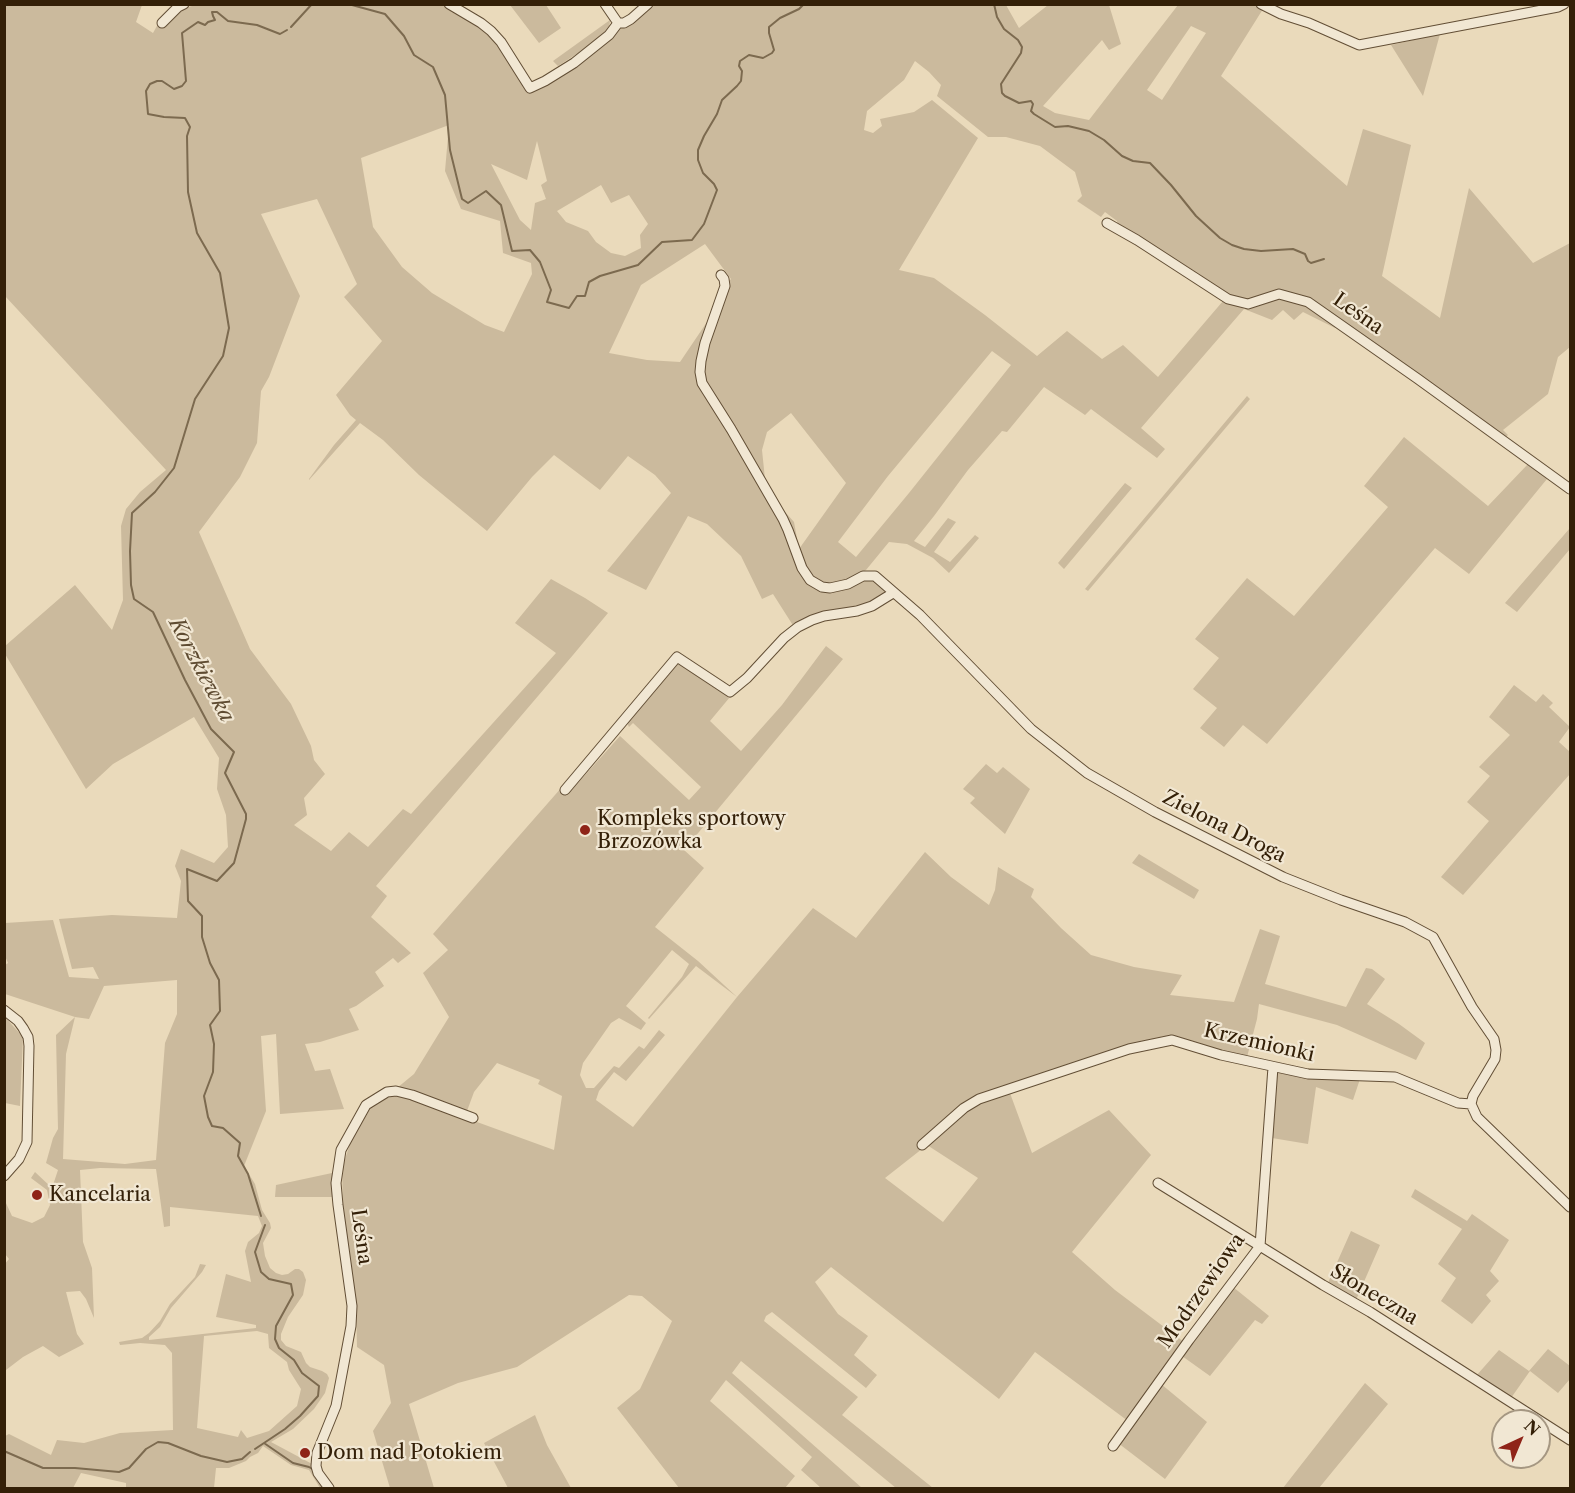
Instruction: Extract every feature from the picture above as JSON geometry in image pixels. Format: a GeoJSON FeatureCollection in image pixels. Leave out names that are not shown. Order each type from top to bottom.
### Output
{"type":"FeatureCollection","features":[{"type":"Feature","properties":{"kind":"street"},"geometry":{"type":"LineString","coordinates":[[162,23],[184,4]]}},
{"type":"Feature","properties":{"kind":"street"},"geometry":{"type":"LineString","coordinates":[[450,4],[491,31],[501,42],[530,88],[574,63],[609,36],[618,23]]}},
{"type":"Feature","properties":{"kind":"street"},"geometry":{"type":"LineString","coordinates":[[605,4],[618,23]]}},
{"type":"Feature","properties":{"kind":"street"},"geometry":{"type":"LineString","coordinates":[[618,23],[624,23],[648,4]]}},
{"type":"Feature","properties":{"kind":"street"},"geometry":{"type":"LineString","coordinates":[[1261,4],[1359,45],[1564,4]]}},
{"type":"Feature","properties":{"kind":"street","name":"Leśna"},"geometry":{"type":"LineString","coordinates":[[1107,223],[1228,299],[1248,304],[1279,294],[1308,302],[1570,489]]}},
{"type":"Feature","properties":{"kind":"street","name":"Zielona Droga"},"geometry":{"type":"LineString","coordinates":[[721,275],[725,286],[705,343],[700,372],[702,383],[783,519],[802,568],[810,580],[822,587],[830,588],[848,584],[863,576],[875,576],[927,622],[1031,729],[1087,773],[1147,808],[1283,877],[1405,922],[1433,937],[1472,1007],[1494,1039],[1495,1059],[1473,1096],[1471,1104]]}},
{"type":"Feature","properties":{"kind":"street"},"geometry":{"type":"LineString","coordinates":[[565,790],[677,657],[730,692],[798,627],[824,616],[857,611],[872,606],[893,593]]}},
{"type":"Feature","properties":{"kind":"street"},"geometry":{"type":"LineString","coordinates":[[4,1010],[18,1022],[28,1037],[29,1066],[27,1142],[19,1159],[4,1176]]}},
{"type":"Feature","properties":{"kind":"street","name":"Krzemionki"},"geometry":{"type":"LineString","coordinates":[[922,1145],[964,1108],[979,1100],[1129,1049],[1172,1040],[1221,1055],[1308,1074],[1395,1077],[1458,1103],[1471,1104]]}},
{"type":"Feature","properties":{"kind":"street","name":"Modrzewiowa"},"geometry":{"type":"LineString","coordinates":[[1113,1446],[1260,1246],[1273,1067]]}},
{"type":"Feature","properties":{"kind":"street","name":"Leśna"},"geometry":{"type":"LineString","coordinates":[[329,1488],[318,1473],[317,1453],[336,1406],[351,1326],[352,1306],[336,1183],[341,1149],[366,1105],[387,1092],[396,1091],[412,1095],[473,1118]]}},
{"type":"Feature","properties":{"kind":"street"},"geometry":{"type":"LineString","coordinates":[[1471,1104],[1477,1117],[1570,1207]]}},
{"type":"Feature","properties":{"kind":"street","name":"Słoneczna"},"geometry":{"type":"LineString","coordinates":[[1158,1183],[1370,1312],[1570,1440]]}},
{"type":"Feature","properties":{"kind":"shaded area"},"geometry":{"type":"Polygon","coordinates":[[[4,5],[142,5],[136,22],[153,33],[158,24],[163,27],[180,9],[196,5],[443,5],[487,30],[497,41],[526,91],[536,90],[612,38],[619,27],[632,22],[651,5],[1006,5],[1019,28],[1048,5],[1109,5],[1121,44],[1109,50],[1102,40],[1043,106],[1055,113],[1089,120],[1178,5],[1254,5],[1263,9],[1221,76],[1347,186],[1363,129],[1411,145],[1382,276],[1440,318],[1469,188],[1533,263],[1570,243],[1570,347],[1558,357],[1548,394],[1503,430],[1508,435],[1504,439],[1396,360],[1307,299],[1279,292],[1248,301],[1230,295],[1188,267],[1118,226],[1117,221],[1105,212],[1101,217],[1077,201],[1082,196],[1075,172],[1040,146],[1006,137],[988,137],[937,96],[941,85],[915,61],[904,80],[867,111],[864,130],[873,133],[882,126],[880,119],[914,112],[932,100],[978,138],[899,270],[934,278],[1037,356],[1067,331],[1102,359],[1123,345],[1158,377],[1223,301],[1245,309],[1279,297],[1308,304],[1340,327],[1335,328],[1303,312],[1294,320],[1283,310],[1272,320],[1244,309],[1141,428],[1165,449],[1157,458],[1091,409],[1085,415],[1044,387],[1007,432],[1002,431],[968,470],[914,541],[925,547],[948,518],[956,522],[934,552],[950,562],[975,535],[979,538],[949,573],[933,558],[907,544],[889,542],[866,570],[850,581],[824,584],[809,577],[805,579],[816,587],[831,591],[848,587],[864,578],[873,578],[885,587],[884,593],[860,607],[813,615],[794,627],[773,594],[762,599],[741,556],[707,524],[688,516],[646,590],[607,571],[671,493],[655,475],[628,456],[600,490],[554,455],[532,477],[487,531],[419,475],[383,440],[360,423],[309,480],[334,445],[356,420],[336,395],[382,341],[344,297],[357,284],[317,199],[261,214],[300,296],[269,377],[261,391],[257,443],[240,477],[199,532],[250,649],[291,704],[311,746],[314,760],[325,774],[304,798],[307,815],[294,825],[331,851],[349,832],[368,847],[403,809],[411,814],[556,653],[515,623],[551,579],[608,613],[376,886],[387,896],[371,917],[411,953],[398,963],[393,958],[375,972],[384,986],[349,1009],[359,1030],[320,1042],[305,1044],[315,1071],[330,1069],[344,1109],[280,1114],[276,1034],[261,1036],[266,1111],[244,1166],[255,1184],[262,1210],[270,1223],[271,1228],[263,1243],[270,1268],[282,1275],[299,1269],[306,1280],[303,1295],[288,1317],[281,1340],[286,1346],[301,1352],[310,1367],[322,1371],[329,1378],[325,1393],[314,1409],[293,1429],[271,1442],[314,1465],[315,1471],[328,1488],[320,1488],[309,1470],[291,1465],[263,1446],[258,1453],[246,1461],[229,1468],[216,1468],[214,1488],[126,1488],[126,1483],[81,1473],[73,1488],[5,1488],[5,1436],[9,1434],[51,1455],[57,1440],[84,1443],[120,1433],[173,1430],[172,1353],[165,1345],[140,1343],[120,1345],[119,1342],[142,1338],[149,1333],[160,1321],[170,1304],[195,1277],[200,1264],[206,1265],[202,1272],[171,1308],[149,1340],[256,1328],[256,1325],[216,1317],[226,1274],[251,1282],[245,1251],[248,1242],[259,1233],[262,1226],[258,1216],[170,1207],[170,1226],[164,1227],[156,1169],[80,1170],[83,1242],[92,1268],[94,1318],[80,1291],[66,1292],[77,1334],[84,1344],[59,1357],[43,1346],[6,1370],[4,1265],[9,1259],[5,1254],[5,1201],[12,1216],[32,1223],[44,1217],[50,1205],[47,1190],[31,1178],[35,1172],[52,1188],[58,1170],[46,1163],[58,1129],[56,1035],[75,1017],[5,994],[5,965],[8,963],[5,956],[5,923],[53,920],[69,977],[99,979],[93,967],[72,969],[59,919],[112,915],[177,918],[181,881],[175,866],[181,849],[214,863],[228,847],[226,815],[217,789],[219,758],[194,717],[113,764],[86,789],[5,654],[5,646],[75,585],[112,630],[123,600],[121,526],[126,509],[140,492],[166,470],[5,296],[4,5]],[[1191,26],[1147,90],[1162,100],[1206,33],[1191,26]],[[449,125],[361,158],[373,227],[402,267],[432,293],[485,325],[504,332],[532,274],[531,263],[503,253],[500,221],[461,209],[445,171],[449,125]],[[537,141],[527,180],[491,164],[520,220],[531,230],[535,203],[546,199],[541,185],[547,181],[537,141]],[[601,185],[557,211],[566,222],[588,231],[596,242],[611,253],[625,256],[641,248],[640,235],[648,224],[629,195],[611,203],[601,185]],[[705,244],[641,285],[609,353],[647,360],[680,362],[709,319],[723,288],[731,279],[705,244]],[[992,351],[888,476],[838,542],[856,557],[1011,365],[992,351]],[[791,413],[767,432],[762,450],[765,479],[771,496],[794,522],[799,549],[846,483],[791,413]],[[177,980],[104,986],[89,1019],[75,1017],[66,1054],[63,1159],[125,1164],[156,1160],[165,1043],[177,1014],[177,980]],[[257,1331],[204,1336],[197,1428],[238,1437],[241,1430],[247,1438],[269,1431],[297,1406],[301,1389],[289,1370],[287,1362],[269,1348],[268,1334],[257,1331]]]}},
{"type":"Feature","properties":{"kind":"shaded area"},"geometry":{"type":"Polygon","coordinates":[[[510,5],[546,5],[561,28],[539,43],[510,5]]]}},
{"type":"Feature","properties":{"kind":"shaded area"},"geometry":{"type":"Polygon","coordinates":[[[610,20],[609,31],[600,39],[558,66],[553,61],[610,20]]]}},
{"type":"Feature","properties":{"kind":"shaded area"},"geometry":{"type":"Polygon","coordinates":[[[1440,34],[1423,96],[1391,45],[1440,34]]]}},
{"type":"Feature","properties":{"kind":"shaded area"},"geometry":{"type":"Polygon","coordinates":[[[1247,396],[1250,399],[1088,591],[1085,589],[1247,396]]]}},
{"type":"Feature","properties":{"kind":"shaded area"},"geometry":{"type":"Polygon","coordinates":[[[1404,437],[1488,506],[1528,464],[1547,479],[1469,574],[1435,548],[1267,744],[1243,725],[1224,747],[1200,728],[1217,708],[1193,689],[1219,658],[1195,639],[1247,578],[1294,616],[1388,507],[1364,486],[1404,437]]]}},
{"type":"Feature","properties":{"kind":"shaded area"},"geometry":{"type":"Polygon","coordinates":[[[1125,483],[1132,488],[1064,569],[1058,563],[1125,483]]]}},
{"type":"Feature","properties":{"kind":"shaded area"},"geometry":{"type":"Polygon","coordinates":[[[1570,528],[1570,549],[1517,612],[1505,603],[1570,528]]]}},
{"type":"Feature","properties":{"kind":"shaded area"},"geometry":{"type":"Polygon","coordinates":[[[826,646],[843,659],[684,850],[704,868],[655,927],[698,961],[737,997],[813,908],[856,938],[925,852],[951,877],[989,905],[995,890],[998,867],[1034,889],[1031,897],[1091,955],[1134,967],[1182,975],[1170,995],[1234,1002],[1260,929],[1280,936],[1265,984],[1346,1007],[1366,968],[1372,969],[1385,979],[1367,1004],[1425,1043],[1416,1060],[1337,1025],[1259,1004],[1247,1057],[1165,1036],[1007,1085],[1032,1153],[1109,1110],[1151,1155],[1072,1252],[1115,1290],[1184,1342],[1128,1421],[1035,1352],[999,1399],[831,1267],[815,1282],[838,1314],[868,1336],[854,1355],[877,1375],[866,1388],[772,1312],[766,1316],[764,1321],[858,1397],[842,1415],[933,1488],[896,1488],[741,1361],[732,1373],[862,1488],[821,1488],[801,1470],[812,1457],[726,1380],[710,1401],[795,1476],[785,1488],[679,1488],[617,1408],[640,1389],[672,1321],[642,1296],[629,1295],[517,1367],[458,1383],[409,1404],[434,1488],[390,1488],[373,1431],[391,1403],[384,1365],[357,1347],[356,1305],[343,1208],[342,1168],[350,1144],[363,1115],[372,1104],[390,1094],[411,1098],[554,1150],[562,1096],[538,1084],[540,1080],[497,1063],[474,1092],[467,1111],[397,1088],[414,1074],[449,1017],[423,973],[448,950],[433,934],[562,787],[569,793],[620,736],[689,800],[701,787],[633,723],[629,727],[627,723],[678,662],[730,697],[710,721],[741,751],[782,705],[826,646]],[[672,950],[626,1006],[646,1023],[641,1030],[619,1018],[611,1023],[583,1063],[580,1075],[586,1088],[594,1088],[614,1066],[619,1068],[639,1046],[644,1049],[659,1030],[665,1035],[626,1081],[614,1072],[599,1091],[596,1100],[633,1127],[737,997],[696,966],[649,1019],[682,977],[689,964],[672,950]],[[927,1145],[885,1178],[943,1222],[978,1178],[927,1145]]]}},
{"type":"Feature","properties":{"kind":"shaded area"},"geometry":{"type":"Polygon","coordinates":[[[1514,685],[1536,702],[1543,694],[1553,703],[1549,707],[1570,727],[1559,742],[1570,752],[1570,774],[1463,895],[1441,877],[1489,821],[1467,802],[1490,776],[1479,767],[1510,735],[1489,717],[1514,685]]]}},
{"type":"Feature","properties":{"kind":"shaded area"},"geometry":{"type":"Polygon","coordinates":[[[986,764],[997,773],[1003,767],[1030,789],[1005,834],[970,803],[975,798],[963,789],[986,764]]]}},
{"type":"Feature","properties":{"kind":"shaded area"},"geometry":{"type":"Polygon","coordinates":[[[1139,854],[1199,890],[1194,899],[1132,863],[1139,854]]]}},
{"type":"Feature","properties":{"kind":"shaded area"},"geometry":{"type":"Polygon","coordinates":[[[4,1016],[23,1037],[20,1106],[5,1103],[4,1016]]]}},
{"type":"Feature","properties":{"kind":"shaded area"},"geometry":{"type":"Polygon","coordinates":[[[1275,1071],[1318,1079],[1360,1079],[1353,1100],[1316,1087],[1308,1144],[1272,1138],[1275,1071]]]}},
{"type":"Feature","properties":{"kind":"shaded area"},"geometry":{"type":"Polygon","coordinates":[[[332,1173],[334,1197],[275,1197],[276,1185],[332,1173]]]}},
{"type":"Feature","properties":{"kind":"shaded area"},"geometry":{"type":"Polygon","coordinates":[[[1415,1189],[1467,1221],[1472,1214],[1509,1240],[1490,1271],[1499,1281],[1486,1295],[1491,1301],[1472,1324],[1441,1301],[1456,1278],[1438,1264],[1462,1229],[1411,1197],[1415,1189]]]}},
{"type":"Feature","properties":{"kind":"shaded area"},"geometry":{"type":"Polygon","coordinates":[[[1351,1231],[1380,1245],[1356,1300],[1327,1285],[1351,1231]]]}},
{"type":"Feature","properties":{"kind":"shaded area"},"geometry":{"type":"Polygon","coordinates":[[[1233,1287],[1269,1316],[1262,1324],[1255,1320],[1210,1376],[1182,1356],[1233,1287]]]}},
{"type":"Feature","properties":{"kind":"shaded area"},"geometry":{"type":"Polygon","coordinates":[[[1548,1349],[1570,1366],[1570,1379],[1558,1393],[1530,1371],[1511,1398],[1476,1376],[1499,1350],[1529,1371],[1548,1349]]]}},
{"type":"Feature","properties":{"kind":"shaded area"},"geometry":{"type":"Polygon","coordinates":[[[1365,1383],[1388,1404],[1319,1488],[1283,1488],[1365,1383]]]}},
{"type":"Feature","properties":{"kind":"shaded area"},"geometry":{"type":"Polygon","coordinates":[[[1161,1384],[1207,1422],[1165,1479],[1118,1443],[1161,1384]]]}},
{"type":"Feature","properties":{"kind":"shaded area"},"geometry":{"type":"Polygon","coordinates":[[[535,1415],[547,1445],[571,1488],[508,1488],[484,1443],[535,1415]]]}},
{"type":"Feature","properties":{"kind":"waterway","name":"Korzkiewka"},"geometry":{"type":"LineString","coordinates":[[291,27],[312,4]]}},
{"type":"Feature","properties":{"kind":"waterway","name":"Korzkiewka"},"geometry":{"type":"LineString","coordinates":[[346,4],[385,14],[404,36],[414,55],[433,67],[445,95],[450,150],[462,199],[468,203],[486,191],[501,205],[512,251],[530,250],[540,262],[551,290],[547,302],[569,308],[577,296],[585,296],[589,282],[600,276],[638,265],[662,242],[692,240],[704,224],[717,190],[703,173],[698,160],[698,150],[704,136],[722,100],[741,81],[740,61],[749,55],[763,58],[772,53],[774,50],[769,27],[804,4]]}},
{"type":"Feature","properties":{"kind":"waterway","name":"Korzkiewka"},"geometry":{"type":"LineString","coordinates":[[994,4],[997,17],[1004,29],[1018,40],[1022,47],[1021,53],[1001,84],[1002,93],[1005,96],[1019,103],[1031,101],[1033,104],[1031,111],[1055,127],[1068,126],[1089,131],[1104,140],[1122,156],[1133,161],[1150,163],[1196,216],[1220,238],[1232,245],[1261,251],[1293,249],[1305,254],[1311,263],[1324,259]]}},
{"type":"Feature","properties":{"kind":"waterway","name":"Korzkiewka"},"geometry":{"type":"LineString","coordinates":[[261,1216],[248,1174],[238,1156],[240,1143],[223,1128],[212,1126],[208,1117],[204,1096],[213,1072],[214,1044],[210,1025],[220,1011],[219,980],[210,963],[202,937],[202,916],[188,901],[187,869],[217,881],[234,863],[246,819],[246,814],[225,773],[234,752],[211,729],[153,612],[134,599],[131,585],[130,551],[132,513],[155,492],[174,468],[195,399],[223,356],[229,328],[220,273],[197,233],[188,192],[187,136],[190,127],[185,118],[148,114],[146,91],[150,84],[157,81],[162,81],[174,89],[182,86],[186,81],[182,33],[198,22],[205,25],[215,20],[212,12],[217,12],[228,21],[257,25],[280,34],[287,30]]}},
{"type":"Feature","properties":{"kind":"waterway","name":"Korzkiewka"},"geometry":{"type":"LineString","coordinates":[[255,1449],[300,1416],[318,1396],[319,1386],[302,1373],[294,1360],[279,1348],[275,1339],[276,1326],[293,1295],[291,1284],[269,1279],[261,1272],[255,1252],[265,1225]]}},
{"type":"Feature","properties":{"kind":"waterway","name":"Korzkiewka"},"geometry":{"type":"LineString","coordinates":[[4,1451],[43,1468],[119,1472],[129,1468],[146,1449],[158,1442],[168,1443],[201,1456],[227,1462],[242,1459],[250,1452]]}},
{"type":"Feature","properties":{"kind":"waterway"},"geometry":{"type":"LineString","coordinates":[[264,1443],[293,1463],[314,1470]]}},
{"type":"Feature","properties":{"kind":"place","name":"Kompleks sportowy Brzozówka"},"geometry":{"type":"Point","coordinates":[585,830]}},
{"type":"Feature","properties":{"kind":"place","name":"Kancelaria"},"geometry":{"type":"Point","coordinates":[37,1195]}},
{"type":"Feature","properties":{"kind":"place","name":"Dom nad Potokiem"},"geometry":{"type":"Point","coordinates":[305,1453]}}]}
